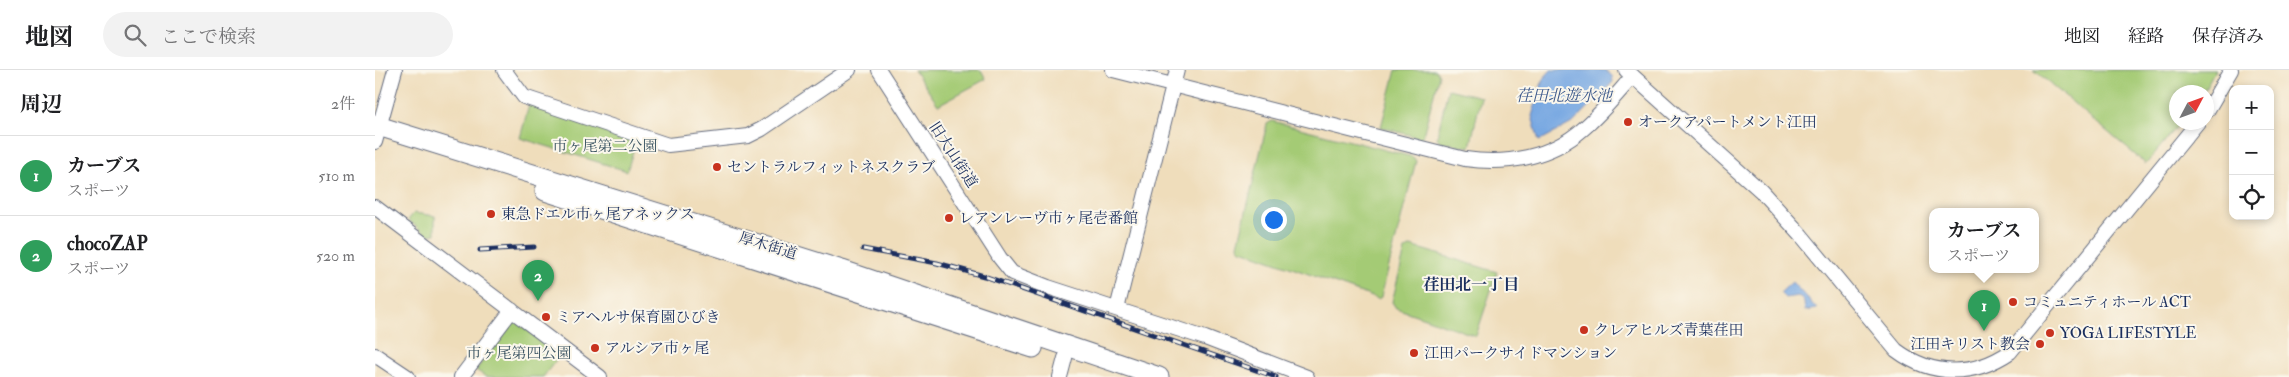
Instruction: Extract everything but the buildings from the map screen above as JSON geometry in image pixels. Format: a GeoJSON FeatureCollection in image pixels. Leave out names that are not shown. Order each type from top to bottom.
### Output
{"type":"FeatureCollection","features":[{"type":"Feature","properties":{"kind":"highway","name":"厚木街道"},"geometry":{"type":"LineString","coordinates":[[376,133],[1120,377]]}},
{"type":"Feature","properties":{"kind":"highway","name":"厚木街道"},"geometry":{"type":"LineString","coordinates":[[376,133],[833,267],[1159,377]]}},
{"type":"Feature","properties":{"kind":"street"},"geometry":{"type":"LineString","coordinates":[[376,133],[395,70]]}},
{"type":"Feature","properties":{"kind":"street"},"geometry":{"type":"LineString","coordinates":[[504,70],[517,91],[524,97],[668,145],[748,136],[849,70]]}},
{"type":"Feature","properties":{"kind":"street","name":"旧大山街道"},"geometry":{"type":"LineString","coordinates":[[879,70],[1000,258],[1012,273],[1205,338],[1307,377]]}},
{"type":"Feature","properties":{"kind":"street"},"geometry":{"type":"LineString","coordinates":[[1113,70],[1465,159],[1500,161],[1538,154],[1575,136],[1600,113],[1630,73],[1761,191],[1801,235],[1896,350],[1915,364],[1935,371],[1960,374],[1985,372],[2024,338],[2192,130]]}},
{"type":"Feature","properties":{"kind":"street"},"geometry":{"type":"LineString","coordinates":[[1117,309],[1177,70]]}},
{"type":"Feature","properties":{"kind":"street"},"geometry":{"type":"LineString","coordinates":[[2214,99],[2231,70]]}},
{"type":"Feature","properties":{"kind":"street"},"geometry":{"type":"LineString","coordinates":[[375,207],[600,377]]}},
{"type":"Feature","properties":{"kind":"street"},"geometry":{"type":"LineString","coordinates":[[461,377],[512,310]]}},
{"type":"Feature","properties":{"kind":"street"},"geometry":{"type":"LineString","coordinates":[[375,355],[407,377]]}},
{"type":"Feature","properties":{"kind":"street"},"geometry":{"type":"LineString","coordinates":[[1060,377],[1065,358]]}},
{"type":"Feature","properties":{"kind":"green space"},"geometry":{"type":"Polygon","coordinates":[[[914,70],[981,70],[986,79],[938,105],[914,70]]]}},
{"type":"Feature","properties":{"kind":"green space"},"geometry":{"type":"Polygon","coordinates":[[[1396,70],[1435,70],[1439,75],[1423,135],[1420,138],[1381,127],[1396,70]]]}},
{"type":"Feature","properties":{"kind":"green space"},"geometry":{"type":"Polygon","coordinates":[[[2034,70],[2215,70],[2207,85],[2169,85],[2169,130],[2174,130],[2146,164],[2034,70]]]}},
{"type":"Feature","properties":{"kind":"green space"},"geometry":{"type":"Polygon","coordinates":[[[1448,89],[1481,97],[1470,147],[1440,142],[1437,137],[1448,89]]]}},
{"type":"Feature","properties":{"kind":"green space","name":"市ヶ尾第二公園"},"geometry":{"type":"Polygon","coordinates":[[[529,105],[637,138],[627,171],[520,138],[529,105]]]}},
{"type":"Feature","properties":{"kind":"green space"},"geometry":{"type":"Polygon","coordinates":[[[1272,121],[1413,157],[1416,161],[1381,297],[1378,299],[1239,249],[1238,245],[1267,124],[1272,121]]]}},
{"type":"Feature","properties":{"kind":"green space"},"geometry":{"type":"Polygon","coordinates":[[[414,213],[435,216],[435,234],[427,235],[408,220],[414,213]]]}},
{"type":"Feature","properties":{"kind":"green space"},"geometry":{"type":"Polygon","coordinates":[[[1411,246],[1497,272],[1476,336],[1396,308],[1392,302],[1405,250],[1411,246]]]}},
{"type":"Feature","properties":{"kind":"green space","name":"市ヶ尾第四公園"},"geometry":{"type":"Polygon","coordinates":[[[513,319],[560,355],[543,377],[486,377],[476,370],[513,319]]]}},
{"type":"Feature","properties":{"kind":"water","name":"荏田北遊水池"},"geometry":{"type":"Polygon","coordinates":[[[1551,70],[1605,70],[1612,76],[1613,82],[1574,122],[1539,141],[1532,116],[1543,79],[1551,70]]]}},
{"type":"Feature","properties":{"kind":"water"},"geometry":{"type":"Polygon","coordinates":[[[1792,282],[1817,309],[1805,311],[1804,302],[1799,296],[1785,298],[1780,293],[1792,282]]]}},
{"type":"Feature","properties":{"kind":"railway"},"geometry":{"type":"LineString","coordinates":[[480,250],[534,247]]}},
{"type":"Feature","properties":{"kind":"railway"},"geometry":{"type":"LineString","coordinates":[[863,249],[937,263],[984,276],[1276,377]]}},
{"type":"Feature","properties":{"kind":"place","name":"オークアパートメント江田"},"geometry":{"type":"Point","coordinates":[1628,122]}},
{"type":"Feature","properties":{"kind":"place","name":"セントラルフィットネスクラブ"},"geometry":{"type":"Point","coordinates":[717,167]}},
{"type":"Feature","properties":{"kind":"place","name":"東急ドエル市ヶ尾アネックス"},"geometry":{"type":"Point","coordinates":[491,214]}},
{"type":"Feature","properties":{"kind":"place","name":"レアンレーヴ市ヶ尾壱番館"},"geometry":{"type":"Point","coordinates":[949,218]}},
{"type":"Feature","properties":{"kind":"place","name":"chocoZAP"},"geometry":{"type":"Point","coordinates":[538,301]}},
{"type":"Feature","properties":{"kind":"place","name":"コミュニティホール ACT"},"geometry":{"type":"Point","coordinates":[2013,302]}},
{"type":"Feature","properties":{"kind":"place","name":"ミアヘルサ保育園ひびき"},"geometry":{"type":"Point","coordinates":[546,317]}},
{"type":"Feature","properties":{"kind":"place","name":"クレアヒルズ青葉荏田"},"geometry":{"type":"Point","coordinates":[1584,330]}},
{"type":"Feature","properties":{"kind":"place","name":"カーブス"},"geometry":{"type":"Point","coordinates":[1984,331]}},
{"type":"Feature","properties":{"kind":"place","name":"YOGA LIFESTYLE"},"geometry":{"type":"Point","coordinates":[2050,333]}},
{"type":"Feature","properties":{"kind":"place","name":"江田キリスト教会"},"geometry":{"type":"Point","coordinates":[2040,344]}},
{"type":"Feature","properties":{"kind":"place","name":"アルシア市ヶ尾"},"geometry":{"type":"Point","coordinates":[595,348]}},
{"type":"Feature","properties":{"kind":"place","name":"江田パークサイドマンション"},"geometry":{"type":"Point","coordinates":[1414,353]}},
{"type":"Feature","properties":{"kind":"district","name":"荏田北一丁目"},"geometry":{"type":"Point","coordinates":[1471,285]}}]}
